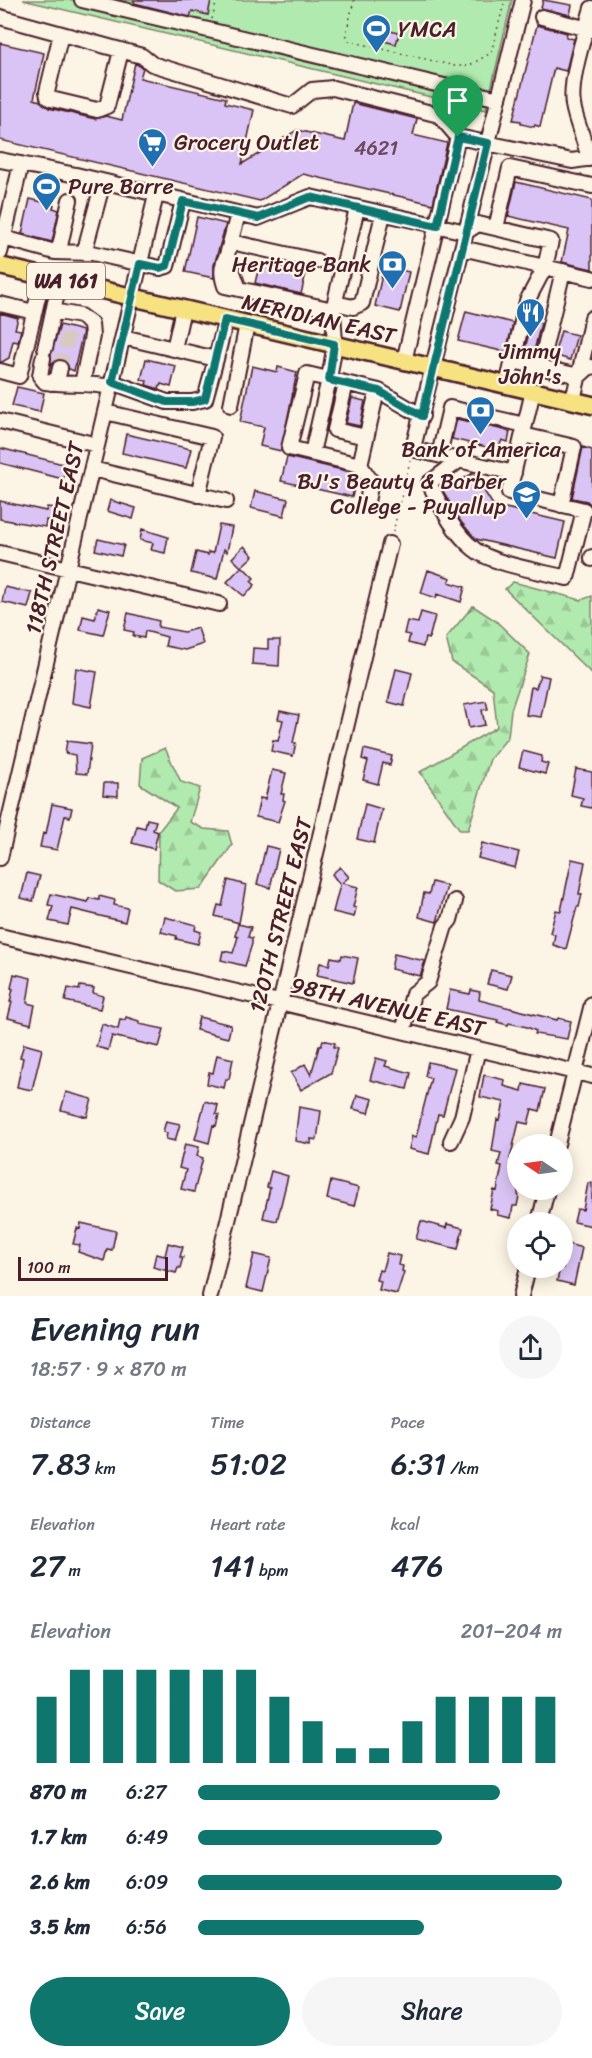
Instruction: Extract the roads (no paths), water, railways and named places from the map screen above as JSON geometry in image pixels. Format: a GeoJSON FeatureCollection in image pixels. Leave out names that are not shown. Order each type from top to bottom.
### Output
{"type":"FeatureCollection","features":[{"type":"Feature","properties":{"kind":"main road","name":"WA 161"},"geometry":{"type":"LineString","coordinates":[[0,266],[132,297]]}},
{"type":"Feature","properties":{"kind":"main road","name":"MERIDIAN EAST"},"geometry":{"type":"LineString","coordinates":[[132,297],[501,384]]}},
{"type":"Feature","properties":{"kind":"main road","name":"WA 161"},"geometry":{"type":"LineString","coordinates":[[501,384],[592,405]]}},
{"type":"Feature","properties":{"kind":"street"},"geometry":{"type":"LineString","coordinates":[[82,0],[499,99]]}},
{"type":"Feature","properties":{"kind":"street"},"geometry":{"type":"LineString","coordinates":[[514,473],[416,450],[414,444],[523,0]]}},
{"type":"Feature","properties":{"kind":"street"},"geometry":{"type":"LineString","coordinates":[[0,17],[142,56],[152,64],[292,106],[312,90],[333,88],[439,115],[458,137],[564,160],[579,161],[591,158],[573,103],[573,92],[592,8]]}},
{"type":"Feature","properties":{"kind":"street"},"geometry":{"type":"LineString","coordinates":[[542,17],[589,29]]}},
{"type":"Feature","properties":{"kind":"street"},"geometry":{"type":"LineString","coordinates":[[61,34],[47,92],[51,99],[97,110],[107,106],[121,51]]}},
{"type":"Feature","properties":{"kind":"street"},"geometry":{"type":"LineString","coordinates":[[404,361],[458,137]]}},
{"type":"Feature","properties":{"kind":"street"},"geometry":{"type":"LineString","coordinates":[[0,160],[258,218],[310,197],[466,232],[478,224],[551,241],[544,267],[527,301],[513,361],[501,384]]}},
{"type":"Feature","properties":{"kind":"street"},"geometry":{"type":"LineString","coordinates":[[0,253],[21,164]]}},
{"type":"Feature","properties":{"kind":"street"},"geometry":{"type":"LineString","coordinates":[[496,228],[510,168],[592,186]]}},
{"type":"Feature","properties":{"kind":"street"},"geometry":{"type":"LineString","coordinates":[[84,253],[103,182]]}},
{"type":"Feature","properties":{"kind":"street","name":"118TH STREET EAST"},"geometry":{"type":"LineString","coordinates":[[0,858],[156,195]]}},
{"type":"Feature","properties":{"kind":"street"},"geometry":{"type":"LineString","coordinates":[[55,252],[60,246],[70,200]]}},
{"type":"Feature","properties":{"kind":"street"},"geometry":{"type":"LineString","coordinates":[[2,237],[55,252],[92,253],[160,268],[167,266],[183,201]]}},
{"type":"Feature","properties":{"kind":"street"},"geometry":{"type":"LineString","coordinates":[[312,453],[329,380],[334,344],[334,306],[357,208]]}},
{"type":"Feature","properties":{"kind":"street"},"geometry":{"type":"LineString","coordinates":[[238,213],[229,249],[239,289],[307,304],[352,308],[362,303],[383,214]]}},
{"type":"Feature","properties":{"kind":"street"},"geometry":{"type":"LineString","coordinates":[[462,248],[592,278]]}},
{"type":"Feature","properties":{"kind":"street"},"geometry":{"type":"LineString","coordinates":[[229,249],[317,261]]}},
{"type":"Feature","properties":{"kind":"street"},"geometry":{"type":"LineString","coordinates":[[540,367],[563,271]]}},
{"type":"Feature","properties":{"kind":"street"},"geometry":{"type":"LineString","coordinates":[[0,371],[19,376],[43,276]]}},
{"type":"Feature","properties":{"kind":"street"},"geometry":{"type":"LineString","coordinates":[[60,280],[40,376],[45,382],[82,384],[93,382],[111,385],[167,402],[192,402],[205,399],[225,319]]}},
{"type":"Feature","properties":{"kind":"street"},"geometry":{"type":"LineString","coordinates":[[0,304],[34,312]]}},
{"type":"Feature","properties":{"kind":"street"},"geometry":{"type":"LineString","coordinates":[[174,349],[183,309]]}},
{"type":"Feature","properties":{"kind":"street"},"geometry":{"type":"LineString","coordinates":[[53,311],[80,316],[91,324],[92,336],[82,384]]}},
{"type":"Feature","properties":{"kind":"street"},"geometry":{"type":"LineString","coordinates":[[70,328],[80,316]]}},
{"type":"Feature","properties":{"kind":"street"},"geometry":{"type":"LineString","coordinates":[[573,400],[592,318]]}},
{"type":"Feature","properties":{"kind":"street"},"geometry":{"type":"LineString","coordinates":[[231,405],[247,324]]}},
{"type":"Feature","properties":{"kind":"street"},"geometry":{"type":"LineString","coordinates":[[123,336],[216,359]]}},
{"type":"Feature","properties":{"kind":"street"},"geometry":{"type":"LineString","coordinates":[[513,361],[579,376]]}},
{"type":"Feature","properties":{"kind":"street"},"geometry":{"type":"LineString","coordinates":[[579,376],[592,367]]}},
{"type":"Feature","properties":{"kind":"street"},"geometry":{"type":"LineString","coordinates":[[51,383],[58,376],[60,368]]}},
{"type":"Feature","properties":{"kind":"street"},"geometry":{"type":"LineString","coordinates":[[367,502],[371,481],[360,465],[290,448],[307,374],[377,391],[396,399],[422,416]]}},
{"type":"Feature","properties":{"kind":"street"},"geometry":{"type":"LineString","coordinates":[[346,383],[335,430],[366,438]]}},
{"type":"Feature","properties":{"kind":"street"},"geometry":{"type":"LineString","coordinates":[[360,465],[377,391]]}},
{"type":"Feature","properties":{"kind":"street"},"geometry":{"type":"LineString","coordinates":[[460,460],[429,483],[445,514],[461,535],[475,550],[487,556],[567,578],[584,510],[509,492],[533,391]]}},
{"type":"Feature","properties":{"kind":"street"},"geometry":{"type":"LineString","coordinates":[[439,455],[450,408],[574,447],[561,505]]}},
{"type":"Feature","properties":{"kind":"street"},"geometry":{"type":"LineString","coordinates":[[105,412],[212,437],[198,495]]}},
{"type":"Feature","properties":{"kind":"street"},"geometry":{"type":"LineString","coordinates":[[0,422],[97,445]]}},
{"type":"Feature","properties":{"kind":"street"},"geometry":{"type":"LineString","coordinates":[[92,469],[226,501]]}},
{"type":"Feature","properties":{"kind":"street","name":"120TH STREET EAST"},"geometry":{"type":"LineString","coordinates":[[210,1296],[390,544]]}},
{"type":"Feature","properties":{"kind":"street"},"geometry":{"type":"LineString","coordinates":[[0,552],[219,604]]}},
{"type":"Feature","properties":{"kind":"street"},"geometry":{"type":"LineString","coordinates":[[403,1031],[413,994],[428,982],[445,926],[450,920],[454,901]]}},
{"type":"Feature","properties":{"kind":"street","name":"98TH AVENUE EAST"},"geometry":{"type":"LineString","coordinates":[[0,936],[592,1076]]}},
{"type":"Feature","properties":{"kind":"street"},"geometry":{"type":"LineString","coordinates":[[560,1134],[592,1004]]}},
{"type":"Feature","properties":{"kind":"street"},"geometry":{"type":"LineString","coordinates":[[451,1141],[462,1117],[478,1049]]}},
{"type":"Feature","properties":{"kind":"street"},"geometry":{"type":"LineString","coordinates":[[521,1296],[526,1278]]}},
{"type":"Feature","properties":{"kind":"tunnel"},"geometry":{"type":"LineString","coordinates":[[60,368],[70,328]]}},
{"type":"Feature","properties":{"kind":"place","name":"YMCA"},"geometry":{"type":"Point","coordinates":[377,54]}},
{"type":"Feature","properties":{"kind":"place","name":"Grocery Outlet"},"geometry":{"type":"Point","coordinates":[153,168]}},
{"type":"Feature","properties":{"kind":"place","name":"Pure Barre"},"geometry":{"type":"Point","coordinates":[47,212]}},
{"type":"Feature","properties":{"kind":"place","name":"Heritage Bank"},"geometry":{"type":"Point","coordinates":[392,290]}},
{"type":"Feature","properties":{"kind":"place","name":"Jimmy John's"},"geometry":{"type":"Point","coordinates":[530,338]}},
{"type":"Feature","properties":{"kind":"place","name":"Bank of America"},"geometry":{"type":"Point","coordinates":[481,436]}},
{"type":"Feature","properties":{"kind":"place","name":"BJ's Beauty & Barber College - Puyallup"},"geometry":{"type":"Point","coordinates":[527,520]}}]}
